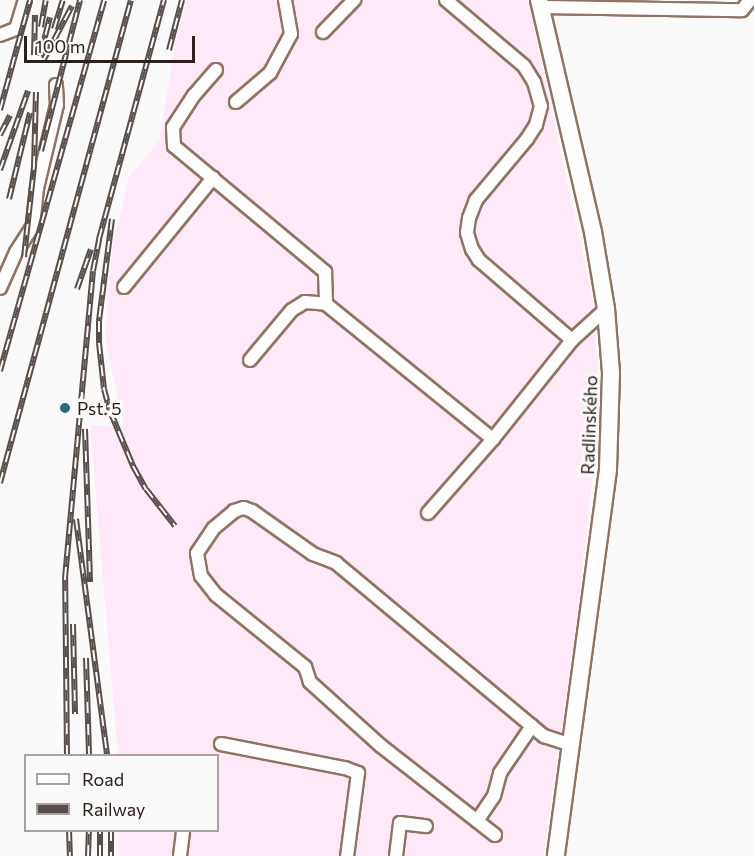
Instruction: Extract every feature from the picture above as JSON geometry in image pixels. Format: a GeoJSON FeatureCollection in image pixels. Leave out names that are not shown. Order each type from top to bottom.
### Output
{"type":"FeatureCollection","features":[{"type":"Feature","properties":{"kind":"main road","name":"Radlinského"},"geometry":{"type":"LineString","coordinates":[[540,4],[583,187],[606,309],[612,393],[608,470],[556,856]]}},
{"type":"Feature","properties":{"kind":"lane"},"geometry":{"type":"LineString","coordinates":[[0,35],[16,29],[25,0]]}},
{"type":"Feature","properties":{"kind":"lane"},"geometry":{"type":"LineString","coordinates":[[236,102],[270,73],[291,34],[285,0]]}},
{"type":"Feature","properties":{"kind":"lane"},"geometry":{"type":"LineString","coordinates":[[323,32],[354,0]]}},
{"type":"Feature","properties":{"kind":"lane"},"geometry":{"type":"LineString","coordinates":[[446,0],[524,66],[534,82],[541,106],[536,125],[527,139],[476,200],[469,218],[467,233],[472,249],[479,260],[572,340]]}},
{"type":"Feature","properties":{"kind":"lane"},"geometry":{"type":"LineString","coordinates":[[540,4],[742,10],[750,0]]}},
{"type":"Feature","properties":{"kind":"lane"},"geometry":{"type":"LineString","coordinates":[[216,70],[194,94],[173,127],[174,146],[325,272],[326,304]]}},
{"type":"Feature","properties":{"kind":"lane"},"geometry":{"type":"LineString","coordinates":[[0,288],[16,252],[33,226],[37,188],[57,105],[56,85]]}},
{"type":"Feature","properties":{"kind":"lane"},"geometry":{"type":"LineString","coordinates":[[124,287],[213,178]]}},
{"type":"Feature","properties":{"kind":"lane"},"geometry":{"type":"LineString","coordinates":[[250,360],[292,310],[305,302],[326,304],[493,439]]}},
{"type":"Feature","properties":{"kind":"lane"},"geometry":{"type":"LineString","coordinates":[[428,513],[493,439],[572,340],[606,309]]}},
{"type":"Feature","properties":{"kind":"lane"},"geometry":{"type":"LineString","coordinates":[[495,835],[381,746],[310,682],[305,667],[216,595],[201,576],[197,553],[214,528],[234,511],[244,508],[252,511],[313,554],[336,562],[532,726],[555,741],[572,745]]}},
{"type":"Feature","properties":{"kind":"lane"},"geometry":{"type":"LineString","coordinates":[[477,821],[494,795],[500,773],[532,726]]}},
{"type":"Feature","properties":{"kind":"lane"},"geometry":{"type":"LineString","coordinates":[[221,744],[345,768],[358,773],[346,856]]}},
{"type":"Feature","properties":{"kind":"lane"},"geometry":{"type":"LineString","coordinates":[[396,856],[400,822],[426,826]]}},
{"type":"Feature","properties":{"kind":"lane"},"geometry":{"type":"LineString","coordinates":[[180,856],[183,832]]}},
{"type":"Feature","properties":{"kind":"shaded area"},"geometry":{"type":"Polygon","coordinates":[[[187,0],[528,0],[593,302],[600,412],[575,633],[543,856],[119,856],[120,832],[219,832],[219,754],[118,754],[90,425],[124,427],[105,337],[112,250],[129,177],[160,140],[174,49],[187,0]]]}},
{"type":"Feature","properties":{"kind":"railway"},"geometry":{"type":"LineString","coordinates":[[0,110],[30,0]]}},
{"type":"Feature","properties":{"kind":"railway"},"geometry":{"type":"LineString","coordinates":[[41,27],[46,0]]}},
{"type":"Feature","properties":{"kind":"railway"},"geometry":{"type":"LineString","coordinates":[[54,29],[63,0]]}},
{"type":"Feature","properties":{"kind":"railway"},"geometry":{"type":"LineString","coordinates":[[41,151],[80,0]]}},
{"type":"Feature","properties":{"kind":"railway"},"geometry":{"type":"LineString","coordinates":[[0,371],[104,0]]}},
{"type":"Feature","properties":{"kind":"railway"},"geometry":{"type":"LineString","coordinates":[[0,483],[131,0]]}},
{"type":"Feature","properties":{"kind":"railway"},"geometry":{"type":"LineString","coordinates":[[67,754],[65,578],[93,271],[99,239],[164,0]]}},
{"type":"Feature","properties":{"kind":"railway"},"geometry":{"type":"LineString","coordinates":[[169,50],[182,0]]}},
{"type":"Feature","properties":{"kind":"railway"},"geometry":{"type":"LineString","coordinates":[[44,59],[72,6]]}},
{"type":"Feature","properties":{"kind":"railway"},"geometry":{"type":"LineString","coordinates":[[34,55],[35,15]]}},
{"type":"Feature","properties":{"kind":"railway"},"geometry":{"type":"LineString","coordinates":[[40,56],[50,17]]}},
{"type":"Feature","properties":{"kind":"railway"},"geometry":{"type":"LineString","coordinates":[[0,170],[28,91]]}},
{"type":"Feature","properties":{"kind":"railway"},"geometry":{"type":"LineString","coordinates":[[24,257],[34,167],[36,92]]}},
{"type":"Feature","properties":{"kind":"railway"},"geometry":{"type":"LineString","coordinates":[[9,199],[30,113]]}},
{"type":"Feature","properties":{"kind":"railway"},"geometry":{"type":"LineString","coordinates":[[0,135],[10,115]]}},
{"type":"Feature","properties":{"kind":"railway"},"geometry":{"type":"LineString","coordinates":[[112,219],[99,321],[104,389],[110,411],[133,466],[146,489],[175,526]]}},
{"type":"Feature","properties":{"kind":"railway"},"geometry":{"type":"LineString","coordinates":[[77,289],[91,249]]}},
{"type":"Feature","properties":{"kind":"railway"},"geometry":{"type":"LineString","coordinates":[[85,429],[90,582]]}},
{"type":"Feature","properties":{"kind":"railway"},"geometry":{"type":"LineString","coordinates":[[76,519],[107,754]]}},
{"type":"Feature","properties":{"kind":"railway"},"geometry":{"type":"LineString","coordinates":[[73,624],[75,714]]}},
{"type":"Feature","properties":{"kind":"railway"},"geometry":{"type":"LineString","coordinates":[[86,658],[89,754]]}},
{"type":"Feature","properties":{"kind":"railway"},"geometry":{"type":"LineString","coordinates":[[69,832],[70,856]]}},
{"type":"Feature","properties":{"kind":"railway"},"geometry":{"type":"LineString","coordinates":[[88,856],[89,832]]}},
{"type":"Feature","properties":{"kind":"railway"},"geometry":{"type":"LineString","coordinates":[[100,832],[100,856]]}},
{"type":"Feature","properties":{"kind":"railway"},"geometry":{"type":"LineString","coordinates":[[111,832],[111,856]]}},
{"type":"Feature","properties":{"kind":"place","name":"Pst. 5"},"geometry":{"type":"Point","coordinates":[65,408]}}]}
